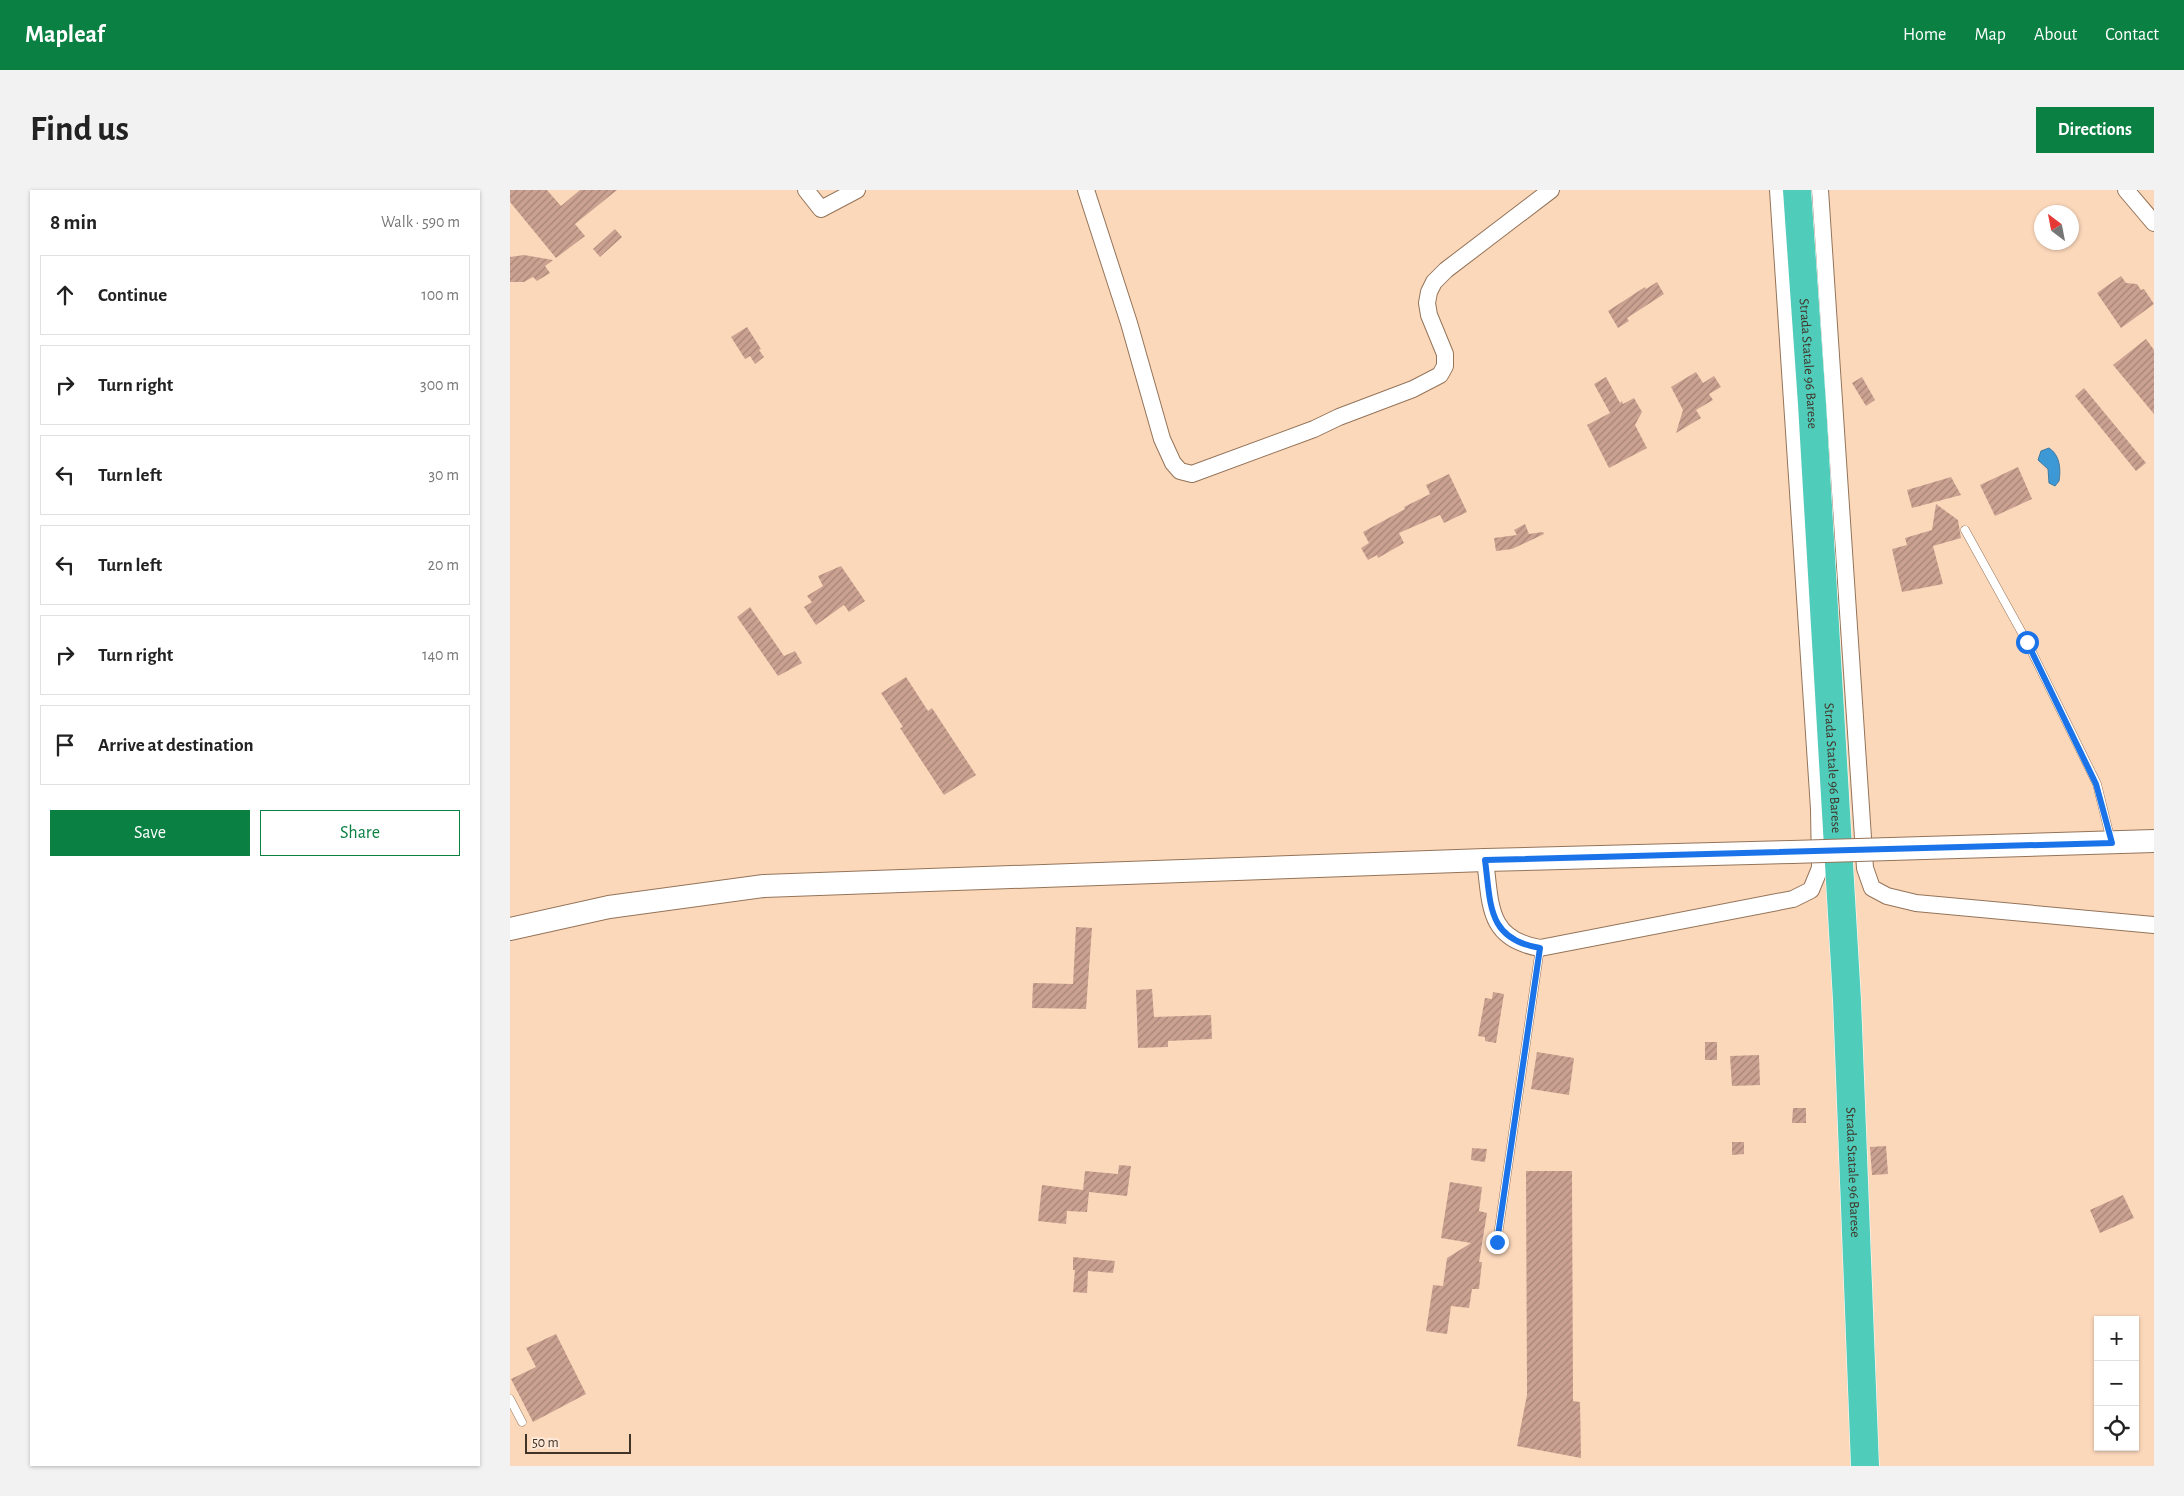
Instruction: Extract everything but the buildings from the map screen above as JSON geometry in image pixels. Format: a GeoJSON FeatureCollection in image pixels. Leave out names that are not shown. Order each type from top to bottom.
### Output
{"type":"FeatureCollection","features":[{"type":"Feature","properties":{"kind":"highway","name":"Strada Statale 96 Barese"},"geometry":{"type":"LineString","coordinates":[[1797,190],[1812,404],[1846,990],[1866,1466]]}},
{"type":"Feature","properties":{"kind":"street"},"geometry":{"type":"LineString","coordinates":[[806,190],[821,210],[857,190]]}},
{"type":"Feature","properties":{"kind":"street"},"geometry":{"type":"LineString","coordinates":[[1086,190],[1129,323],[1162,439],[1172,463],[1180,471],[1192,474],[1314,429],[1339,417],[1413,389],[1440,375],[1445,366],[1444,354],[1426,303],[1432,287],[1446,270],[1551,190]]}},
{"type":"Feature","properties":{"kind":"street"},"geometry":{"type":"LineString","coordinates":[[1485,860],[1492,911],[1502,932],[1522,945],[1540,948],[1793,899],[1812,890],[1820,868],[1819,808],[1778,190]]}},
{"type":"Feature","properties":{"kind":"street"},"geometry":{"type":"LineString","coordinates":[[1820,190],[1865,868],[1872,888],[1887,896],[1916,903],[2154,926]]}},
{"type":"Feature","properties":{"kind":"street"},"geometry":{"type":"LineString","coordinates":[[2126,190],[2154,223]]}},
{"type":"Feature","properties":{"kind":"street"},"geometry":{"type":"LineString","coordinates":[[510,929],[609,907],[764,886],[1485,860],[2154,841]]}},
{"type":"Feature","properties":{"kind":"lane"},"geometry":{"type":"LineString","coordinates":[[1965,530],[2027,642],[2096,784],[2112,843]]}},
{"type":"Feature","properties":{"kind":"lane"},"geometry":{"type":"LineString","coordinates":[[1497,1242],[1540,948]]}},
{"type":"Feature","properties":{"kind":"lane"},"geometry":{"type":"LineString","coordinates":[[510,1399],[522,1422]]}},
{"type":"Feature","properties":{"kind":"water"},"geometry":{"type":"Polygon","coordinates":[[[2049,448],[2058,458],[2060,467],[2059,481],[2055,486],[2049,483],[2048,469],[2038,460],[2041,451],[2049,448]]]}},
{"type":"Feature","properties":{"kind":"route"},"geometry":{"type":"LineString","coordinates":[[1497,1242],[1540,948],[1522,945],[1502,932],[1492,911],[1485,860],[2112,843],[2096,784],[2027,642]]}}]}
